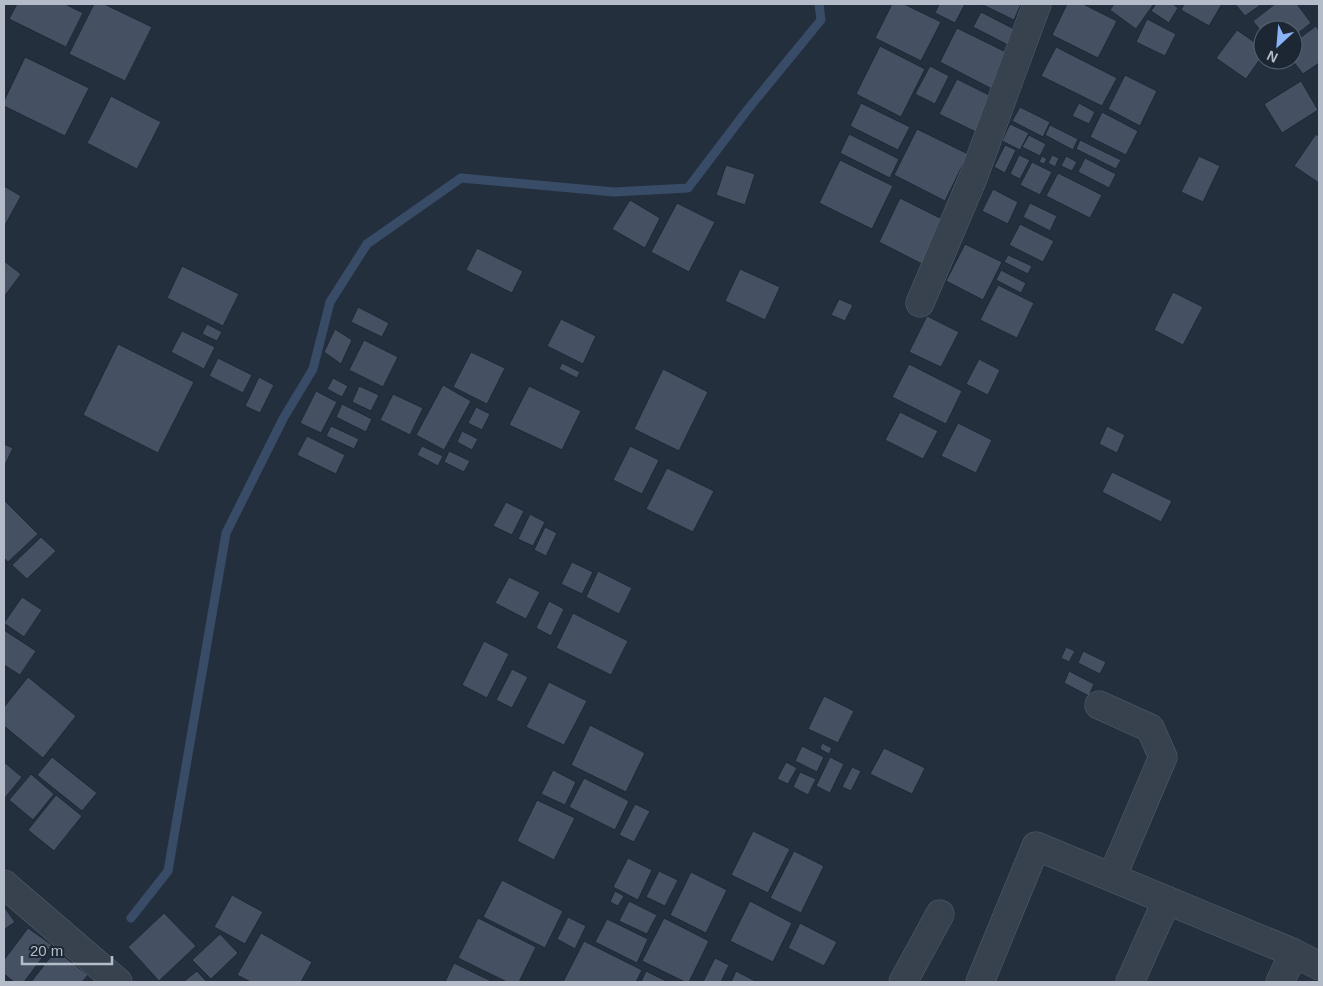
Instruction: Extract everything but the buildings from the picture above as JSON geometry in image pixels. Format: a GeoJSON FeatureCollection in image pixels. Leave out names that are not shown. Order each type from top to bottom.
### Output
{"type":"FeatureCollection","features":[{"type":"Feature","properties":{"kind":"street"},"geometry":{"type":"LineString","coordinates":[[920,303],[972,178],[1037,4]]}},
{"type":"Feature","properties":{"kind":"street"},"geometry":{"type":"LineString","coordinates":[[1099,705],[1150,728],[1163,757],[1112,877]]}},
{"type":"Feature","properties":{"kind":"street"},"geometry":{"type":"LineString","coordinates":[[980,982],[1036,846],[1294,953],[1319,966]]}},
{"type":"Feature","properties":{"kind":"street"},"geometry":{"type":"LineString","coordinates":[[4,884],[118,982]]}},
{"type":"Feature","properties":{"kind":"street"},"geometry":{"type":"LineString","coordinates":[[1130,982],[1167,900]]}},
{"type":"Feature","properties":{"kind":"street"},"geometry":{"type":"LineString","coordinates":[[903,982],[940,914]]}},
{"type":"Feature","properties":{"kind":"street"},"geometry":{"type":"LineString","coordinates":[[1280,982],[1294,953]]}},
{"type":"Feature","properties":{"kind":"waterway"},"geometry":{"type":"LineString","coordinates":[[131,918],[168,871],[226,533],[284,417],[313,369],[330,302],[367,244],[461,178],[614,192],[688,188],[748,109],[821,20],[819,4]]}}]}
